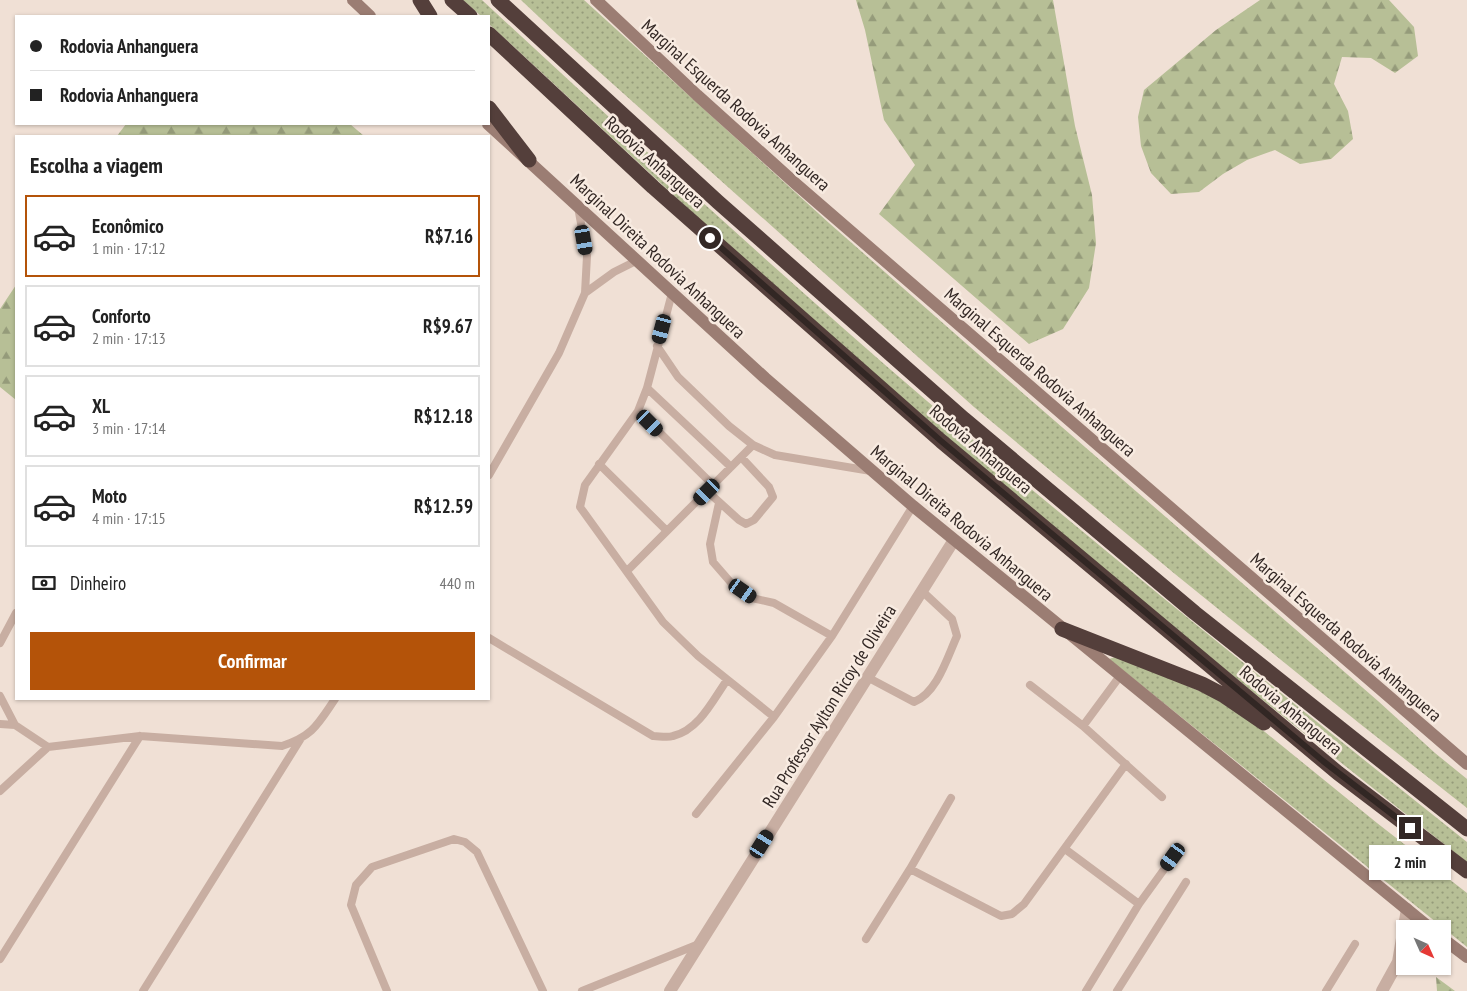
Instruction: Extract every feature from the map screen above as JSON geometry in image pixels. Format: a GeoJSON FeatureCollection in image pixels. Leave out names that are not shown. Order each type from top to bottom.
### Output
{"type":"FeatureCollection","features":[{"type":"Feature","properties":{"kind":"highway"},"geometry":{"type":"LineString","coordinates":[[420,0],[429,15]]}},
{"type":"Feature","properties":{"kind":"highway"},"geometry":{"type":"LineString","coordinates":[[452,0],[469,15]]}},
{"type":"Feature","properties":{"kind":"highway","name":"Rodovia Anhanguera"},"geometry":{"type":"LineString","coordinates":[[498,0],[718,202],[964,419],[1196,613],[1467,830]]}},
{"type":"Feature","properties":{"kind":"highway","name":"Rodovia Anhanguera"},"geometry":{"type":"LineString","coordinates":[[490,35],[653,187],[941,441],[1338,773],[1467,871]]}},
{"type":"Feature","properties":{"kind":"highway"},"geometry":{"type":"LineString","coordinates":[[490,109],[529,160]]}},
{"type":"Feature","properties":{"kind":"highway"},"geometry":{"type":"LineString","coordinates":[[1062,629],[1202,684],[1223,695],[1338,773]]}},
{"type":"Feature","properties":{"kind":"street"},"geometry":{"type":"LineString","coordinates":[[353,0],[369,15]]}},
{"type":"Feature","properties":{"kind":"street","name":"Marginal Esquerda Rodovia Anhanguera"},"geometry":{"type":"LineString","coordinates":[[596,0],[697,96],[796,184],[1467,764]]}},
{"type":"Feature","properties":{"kind":"street","name":"Marginal Direita Rodovia Anhanguera"},"geometry":{"type":"LineString","coordinates":[[489,125],[529,160],[636,262],[765,378],[913,506],[1421,920]]}},
{"type":"Feature","properties":{"kind":"street","name":"Rua Professor Aylton Ricoy de Oliveira"},"geometry":{"type":"LineString","coordinates":[[670,991],[954,540]]}},
{"type":"Feature","properties":{"kind":"street"},"geometry":{"type":"LineString","coordinates":[[1406,920],[1408,909]]}},
{"type":"Feature","properties":{"kind":"street"},"geometry":{"type":"LineString","coordinates":[[1451,945],[1467,957]]}},
{"type":"Feature","properties":{"kind":"street"},"geometry":{"type":"LineString","coordinates":[[1382,991],[1396,967]]}},
{"type":"Feature","properties":{"kind":"lane"},"geometry":{"type":"LineString","coordinates":[[490,473],[559,353],[585,294],[587,256],[578,207]]}},
{"type":"Feature","properties":{"kind":"lane"},"geometry":{"type":"LineString","coordinates":[[585,294],[614,272],[636,262]]}},
{"type":"Feature","properties":{"kind":"lane"},"geometry":{"type":"LineString","coordinates":[[672,293],[657,346],[648,388],[638,410],[585,485],[580,507],[663,622],[698,656],[774,717]]}},
{"type":"Feature","properties":{"kind":"lane"},"geometry":{"type":"LineString","coordinates":[[657,346],[678,377],[729,426],[753,445],[775,455],[872,471]]}},
{"type":"Feature","properties":{"kind":"lane"},"geometry":{"type":"LineString","coordinates":[[648,388],[731,467]]}},
{"type":"Feature","properties":{"kind":"lane"},"geometry":{"type":"LineString","coordinates":[[638,410],[713,485]]}},
{"type":"Feature","properties":{"kind":"lane"},"geometry":{"type":"LineString","coordinates":[[627,572],[753,445]]}},
{"type":"Feature","properties":{"kind":"lane"},"geometry":{"type":"LineString","coordinates":[[707,492],[739,520],[746,524],[754,520],[772,497],[769,487],[741,457]]}},
{"type":"Feature","properties":{"kind":"lane"},"geometry":{"type":"LineString","coordinates":[[599,464],[667,532]]}},
{"type":"Feature","properties":{"kind":"lane"},"geometry":{"type":"LineString","coordinates":[[719,502],[710,544],[713,562],[733,585],[752,598],[774,603],[832,636]]}},
{"type":"Feature","properties":{"kind":"lane"},"geometry":{"type":"LineString","coordinates":[[696,814],[774,717],[832,636],[913,506]]}},
{"type":"Feature","properties":{"kind":"lane"},"geometry":{"type":"LineString","coordinates":[[867,677],[914,702],[923,698],[932,689],[957,636],[952,620],[922,591]]}},
{"type":"Feature","properties":{"kind":"lane"},"geometry":{"type":"LineString","coordinates":[[0,643],[15,615]]}},
{"type":"Feature","properties":{"kind":"lane"},"geometry":{"type":"LineString","coordinates":[[490,639],[653,736],[672,737],[685,731],[700,718],[728,680]]}},
{"type":"Feature","properties":{"kind":"lane"},"geometry":{"type":"LineString","coordinates":[[1083,726],[1120,676]]}},
{"type":"Feature","properties":{"kind":"lane"},"geometry":{"type":"LineString","coordinates":[[1030,685],[1083,726],[1162,797]]}},
{"type":"Feature","properties":{"kind":"lane"},"geometry":{"type":"LineString","coordinates":[[0,696],[15,725],[48,747]]}},
{"type":"Feature","properties":{"kind":"lane"},"geometry":{"type":"LineString","coordinates":[[142,991],[300,740],[316,726],[335,700]]}},
{"type":"Feature","properties":{"kind":"lane"},"geometry":{"type":"LineString","coordinates":[[0,724],[15,725]]}},
{"type":"Feature","properties":{"kind":"lane"},"geometry":{"type":"LineString","coordinates":[[0,790],[48,747],[140,736],[282,746],[300,740]]}},
{"type":"Feature","properties":{"kind":"lane"},"geometry":{"type":"LineString","coordinates":[[0,959],[140,736]]}},
{"type":"Feature","properties":{"kind":"lane"},"geometry":{"type":"LineString","coordinates":[[910,869],[1000,916],[1012,914],[1024,904],[1126,764]]}},
{"type":"Feature","properties":{"kind":"lane"},"geometry":{"type":"LineString","coordinates":[[866,939],[910,869],[951,798]]}},
{"type":"Feature","properties":{"kind":"lane"},"geometry":{"type":"LineString","coordinates":[[387,991],[351,905],[356,885],[372,867],[454,839],[465,842],[477,852],[543,991]]}},
{"type":"Feature","properties":{"kind":"lane"},"geometry":{"type":"LineString","coordinates":[[1065,849],[1139,904]]}},
{"type":"Feature","properties":{"kind":"lane"},"geometry":{"type":"LineString","coordinates":[[1086,991],[1139,904],[1173,857]]}},
{"type":"Feature","properties":{"kind":"lane"},"geometry":{"type":"LineString","coordinates":[[1117,991],[1122,987],[1186,882]]}},
{"type":"Feature","properties":{"kind":"lane"},"geometry":{"type":"LineString","coordinates":[[582,991],[699,944]]}},
{"type":"Feature","properties":{"kind":"lane"},"geometry":{"type":"LineString","coordinates":[[1326,991],[1355,944]]}},
{"type":"Feature","properties":{"kind":"green space"},"geometry":{"type":"Polygon","coordinates":[[[463,0],[482,0],[703,203],[927,401],[1128,569],[1467,842],[1467,862],[1177,630],[987,471],[799,309],[707,226],[490,25],[490,15],[480,15],[463,0]]]}},
{"type":"Feature","properties":{"kind":"green space"},"geometry":{"type":"Polygon","coordinates":[[[521,0],[584,0],[829,223],[1467,779],[1467,808],[1175,574],[974,407],[521,0]]]}},
{"type":"Feature","properties":{"kind":"green space"},"geometry":{"type":"Polygon","coordinates":[[[856,0],[1053,0],[1075,126],[1092,195],[1096,243],[1089,288],[1063,329],[1029,344],[879,214],[915,165],[884,120],[865,30],[856,0]]]}},
{"type":"Feature","properties":{"kind":"green space"},"geometry":{"type":"Polygon","coordinates":[[[1260,0],[1389,0],[1414,27],[1418,56],[1395,73],[1371,58],[1342,57],[1334,84],[1348,111],[1353,139],[1331,159],[1300,164],[1275,150],[1247,160],[1223,174],[1199,192],[1171,194],[1151,173],[1141,146],[1138,117],[1144,90],[1216,30],[1260,0]]]}},
{"type":"Feature","properties":{"kind":"green space"},"geometry":{"type":"Polygon","coordinates":[[[125,125],[351,125],[363,135],[118,135],[125,125]]]}},
{"type":"Feature","properties":{"kind":"green space"},"geometry":{"type":"Polygon","coordinates":[[[15,286],[15,399],[0,387],[0,309],[15,286]]]}},
{"type":"Feature","properties":{"kind":"green space"},"geometry":{"type":"Polygon","coordinates":[[[1115,657],[1139,665],[1211,696],[1254,723],[1467,893],[1467,947],[1451,934],[1451,920],[1433,920],[1109,659],[1115,657]]]}},
{"type":"Feature","properties":{"kind":"green space"},"geometry":{"type":"Polygon","coordinates":[[[1436,977],[1455,991],[1437,991],[1436,977]]]}},
{"type":"Feature","properties":{"kind":"route"},"geometry":{"type":"LineString","coordinates":[[710,238],[941,441],[1177,640],[1323,761],[1410,828]]}}]}
